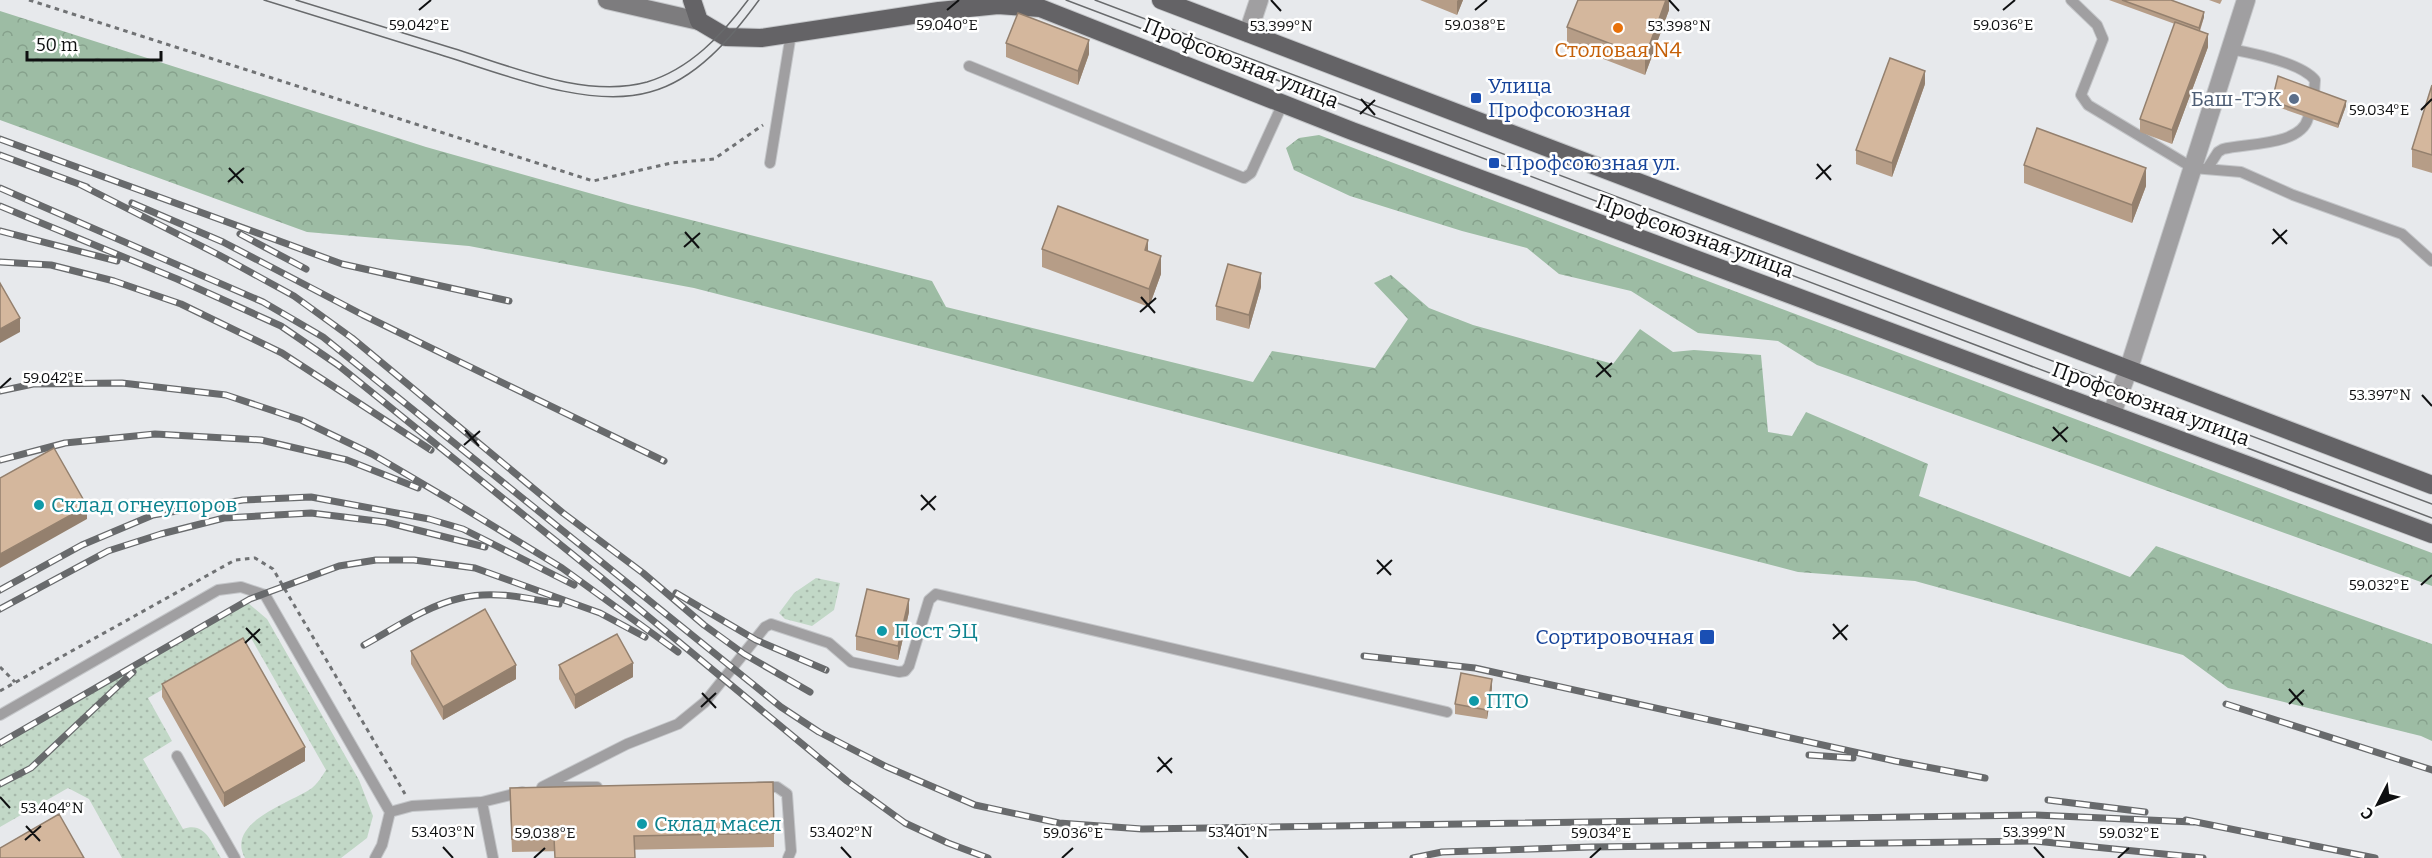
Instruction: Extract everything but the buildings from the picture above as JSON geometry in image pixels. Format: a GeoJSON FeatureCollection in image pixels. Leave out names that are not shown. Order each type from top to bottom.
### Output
{"type":"FeatureCollection","features":[{"type":"Feature","properties":{"kind":"main road"},"geometry":{"type":"LineString","coordinates":[[607,0],[699,21]]}},
{"type":"Feature","properties":{"kind":"main road"},"geometry":{"type":"LineString","coordinates":[[692,0],[699,21]]}},
{"type":"Feature","properties":{"kind":"main road"},"geometry":{"type":"LineString","coordinates":[[939,11],[956,0]]}},
{"type":"Feature","properties":{"kind":"main road","name":"Профсоюзная улица"},"geometry":{"type":"LineString","coordinates":[[1161,0],[2432,485]]}},
{"type":"Feature","properties":{"kind":"main road","name":"Профсоюзная улица"},"geometry":{"type":"LineString","coordinates":[[699,21],[726,37],[761,38],[998,4],[1040,8],[1546,205],[2112,413],[2432,534]]}},
{"type":"Feature","properties":{"kind":"street"},"geometry":{"type":"LineString","coordinates":[[1248,33],[1259,0]]}},
{"type":"Feature","properties":{"kind":"street"},"geometry":{"type":"LineString","coordinates":[[2112,413],[2200,169],[2230,49],[2246,0]]}},
{"type":"Feature","properties":{"kind":"lane"},"geometry":{"type":"LineString","coordinates":[[2071,0],[2097,25],[2103,39],[2081,95],[2088,105],[2200,169],[2241,172],[2293,195],[2402,234],[2432,261]]}},
{"type":"Feature","properties":{"kind":"lane"},"geometry":{"type":"LineString","coordinates":[[770,163],[791,34]]}},
{"type":"Feature","properties":{"kind":"lane"},"geometry":{"type":"LineString","coordinates":[[2230,49],[2264,55],[2308,73],[2315,80],[2314,94]]}},
{"type":"Feature","properties":{"kind":"lane"},"geometry":{"type":"LineString","coordinates":[[969,66],[1244,178],[1251,173],[1283,103]]}},
{"type":"Feature","properties":{"kind":"lane"},"geometry":{"type":"LineString","coordinates":[[2200,169],[2221,150],[2285,139],[2302,130],[2308,118]]}},
{"type":"Feature","properties":{"kind":"lane"},"geometry":{"type":"LineString","coordinates":[[0,715],[218,590],[241,587],[265,595],[390,813],[382,845],[375,858]]}},
{"type":"Feature","properties":{"kind":"lane"},"geometry":{"type":"LineString","coordinates":[[390,813],[412,806],[482,802],[542,786],[627,744],[678,724],[705,702],[765,627],[771,624],[829,643],[851,662],[899,672],[905,671],[909,666],[929,600],[936,594],[1447,712]]}},
{"type":"Feature","properties":{"kind":"lane"},"geometry":{"type":"LineString","coordinates":[[177,756],[235,858]]}},
{"type":"Feature","properties":{"kind":"lane"},"geometry":{"type":"LineString","coordinates":[[542,786],[613,787]]}},
{"type":"Feature","properties":{"kind":"lane"},"geometry":{"type":"LineString","coordinates":[[742,787],[777,787],[787,794],[791,851],[788,858]]}},
{"type":"Feature","properties":{"kind":"lane"},"geometry":{"type":"LineString","coordinates":[[482,802],[494,858]]}},
{"type":"Feature","properties":{"kind":"path"},"geometry":{"type":"LineString","coordinates":[[29,0],[593,181],[671,164],[714,159],[778,114]]}},
{"type":"Feature","properties":{"kind":"path"},"geometry":{"type":"LineString","coordinates":[[0,691],[235,560],[255,558],[273,569],[412,806]]}},
{"type":"Feature","properties":{"kind":"path"},"geometry":{"type":"LineString","coordinates":[[0,667],[15,682]]}},
{"type":"Feature","properties":{"kind":"green space"},"geometry":{"type":"Polygon","coordinates":[[[0,11],[426,147],[628,204],[932,281],[946,307],[1253,382],[1272,351],[1375,368],[1408,319],[1374,283],[1391,275],[1429,308],[1473,325],[1613,364],[1640,329],[1673,352],[1694,350],[1761,355],[1768,432],[1792,436],[1806,412],[1928,464],[1919,496],[2130,577],[2156,546],[2432,644],[2432,741],[2421,736],[2228,688],[2183,655],[1915,581],[1798,572],[694,288],[469,246],[307,232],[0,120],[0,11]]]}},
{"type":"Feature","properties":{"kind":"green space"},"geometry":{"type":"Polygon","coordinates":[[[1319,135],[2432,553],[2432,586],[1817,365],[1778,341],[1698,333],[1631,291],[1559,274],[1527,248],[1462,231],[1350,196],[1294,170],[1286,148],[1299,138],[1319,135]]]}},
{"type":"Feature","properties":{"kind":"green space"},"geometry":{"type":"Polygon","coordinates":[[[816,578],[840,583],[834,610],[812,626],[785,619],[779,613],[794,593],[816,578]]]}},
{"type":"Feature","properties":{"kind":"green space"},"geometry":{"type":"Polygon","coordinates":[[[248,603],[267,619],[359,780],[373,816],[367,838],[341,858],[245,858],[241,845],[244,834],[252,824],[276,807],[312,788],[326,770],[251,638],[148,698],[172,741],[143,759],[183,829],[191,827],[202,830],[221,858],[122,858],[89,799],[68,788],[0,827],[0,746],[248,603]]]}},
{"type":"Feature","properties":{"kind":"tram line"},"geometry":{"type":"LineString","coordinates":[[264,0],[515,79],[571,93],[599,96],[625,96],[650,92],[683,78],[725,42],[759,0]]}},
{"type":"Feature","properties":{"kind":"tram line"},"geometry":{"type":"LineString","coordinates":[[296,0],[523,71],[548,78],[599,86],[623,86],[647,82],[677,69],[716,38],[748,0]]}},
{"type":"Feature","properties":{"kind":"tram line"},"geometry":{"type":"LineString","coordinates":[[1066,0],[2432,518]]}},
{"type":"Feature","properties":{"kind":"tram line"},"geometry":{"type":"LineString","coordinates":[[1095,0],[2432,504]]}},
{"type":"Feature","properties":{"kind":"railway"},"geometry":{"type":"LineString","coordinates":[[0,139],[342,264],[509,301]]}},
{"type":"Feature","properties":{"kind":"railway"},"geometry":{"type":"LineString","coordinates":[[0,155],[87,187]]}},
{"type":"Feature","properties":{"kind":"railway"},"geometry":{"type":"LineString","coordinates":[[79,184],[294,296],[352,338],[563,513],[643,573],[704,625],[744,654],[810,692]]}},
{"type":"Feature","properties":{"kind":"railway"},"geometry":{"type":"LineString","coordinates":[[0,188],[263,302],[323,337],[781,707],[819,732],[887,767],[975,805],[1059,823],[1142,829],[2036,815],[2193,822]]}},
{"type":"Feature","properties":{"kind":"railway"},"geometry":{"type":"LineString","coordinates":[[132,203],[223,242],[363,315],[664,461]]}},
{"type":"Feature","properties":{"kind":"railway"},"geometry":{"type":"LineString","coordinates":[[0,206],[177,279],[281,326],[338,365],[598,575],[847,781],[905,823],[988,858]]}},
{"type":"Feature","properties":{"kind":"railway"},"geometry":{"type":"LineString","coordinates":[[0,231],[117,261]]}},
{"type":"Feature","properties":{"kind":"railway"},"geometry":{"type":"LineString","coordinates":[[240,234],[306,269]]}},
{"type":"Feature","properties":{"kind":"railway"},"geometry":{"type":"LineString","coordinates":[[0,262],[51,265],[114,281],[181,304],[282,353],[431,450]]}},
{"type":"Feature","properties":{"kind":"railway"},"geometry":{"type":"LineString","coordinates":[[0,391],[33,384],[122,383],[226,395],[301,420],[372,454],[562,568],[678,652]]}},
{"type":"Feature","properties":{"kind":"railway"},"geometry":{"type":"LineString","coordinates":[[0,460],[65,443],[155,434],[261,440],[347,460],[418,488]]}},
{"type":"Feature","properties":{"kind":"railway"},"geometry":{"type":"LineString","coordinates":[[0,590],[82,545],[153,515],[243,500],[311,497],[429,519],[463,529],[574,585]]}},
{"type":"Feature","properties":{"kind":"railway"},"geometry":{"type":"LineString","coordinates":[[0,609],[108,551],[161,534],[224,518],[311,513],[385,522],[485,547]]}},
{"type":"Feature","properties":{"kind":"railway"},"geometry":{"type":"LineString","coordinates":[[0,743],[250,599],[339,566],[376,560],[414,560],[475,568],[600,613],[645,637]]}},
{"type":"Feature","properties":{"kind":"railway"},"geometry":{"type":"LineString","coordinates":[[676,593],[756,640],[826,670]]}},
{"type":"Feature","properties":{"kind":"railway"},"geometry":{"type":"LineString","coordinates":[[364,645],[435,606],[461,598],[498,595],[559,604]]}},
{"type":"Feature","properties":{"kind":"railway"},"geometry":{"type":"LineString","coordinates":[[1364,656],[1475,668],[1895,761],[1985,778]]}},
{"type":"Feature","properties":{"kind":"railway"},"geometry":{"type":"LineString","coordinates":[[0,784],[31,768],[133,672]]}},
{"type":"Feature","properties":{"kind":"railway"},"geometry":{"type":"LineString","coordinates":[[2226,704],[2432,770]]}},
{"type":"Feature","properties":{"kind":"railway"},"geometry":{"type":"LineString","coordinates":[[1809,755],[1853,758]]}},
{"type":"Feature","properties":{"kind":"railway"},"geometry":{"type":"LineString","coordinates":[[2048,800],[2145,812]]}},
{"type":"Feature","properties":{"kind":"railway"},"geometry":{"type":"LineString","coordinates":[[2186,820],[2375,858]]}},
{"type":"Feature","properties":{"kind":"railway"},"geometry":{"type":"LineString","coordinates":[[1413,858],[1442,852],[1591,847],[2035,841],[2203,858]]}},
{"type":"Feature","properties":{"kind":"place","name":"Столовая N4"},"geometry":{"type":"Point","coordinates":[1618,28]}},
{"type":"Feature","properties":{"kind":"place","name":"Улица Профсоюзная"},"geometry":{"type":"Point","coordinates":[1476,98]}},
{"type":"Feature","properties":{"kind":"place","name":"Баш-ТЭК"},"geometry":{"type":"Point","coordinates":[2294,99]}},
{"type":"Feature","properties":{"kind":"place","name":"Профсоюзная ул."},"geometry":{"type":"Point","coordinates":[1494,163]}},
{"type":"Feature","properties":{"kind":"place","name":"Склад огнеупоров"},"geometry":{"type":"Point","coordinates":[39,505]}},
{"type":"Feature","properties":{"kind":"place","name":"Пост ЭЦ"},"geometry":{"type":"Point","coordinates":[882,631]}},
{"type":"Feature","properties":{"kind":"place","name":"Сортировочная"},"geometry":{"type":"Point","coordinates":[1707,637]}},
{"type":"Feature","properties":{"kind":"place","name":"ПТО"},"geometry":{"type":"Point","coordinates":[1474,701]}},
{"type":"Feature","properties":{"kind":"place","name":"Склад масел"},"geometry":{"type":"Point","coordinates":[642,824]}}]}
